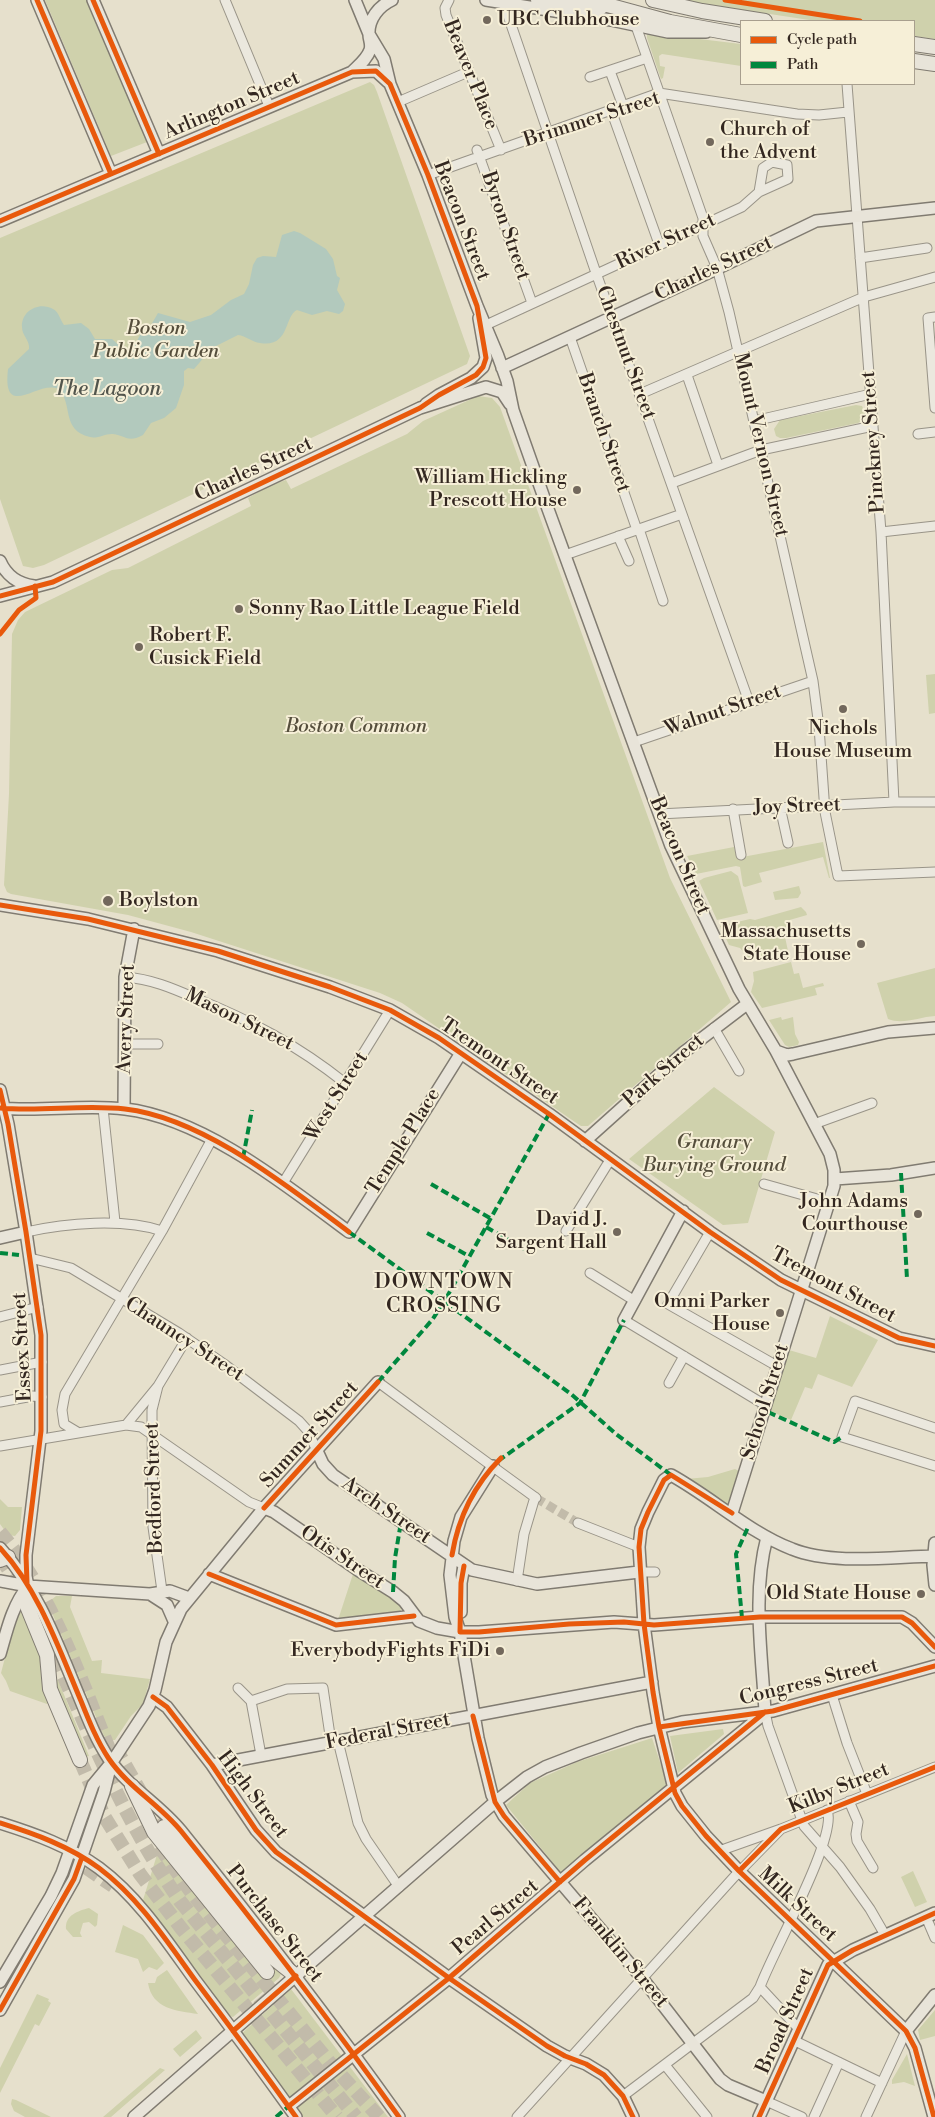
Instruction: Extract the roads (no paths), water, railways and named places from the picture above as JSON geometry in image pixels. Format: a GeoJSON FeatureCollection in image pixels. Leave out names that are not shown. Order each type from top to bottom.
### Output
{"type":"FeatureCollection","features":[{"type":"Feature","properties":{"kind":"highway"},"geometry":{"type":"LineString","coordinates":[[538,0],[629,11]]}},
{"type":"Feature","properties":{"kind":"highway"},"geometry":{"type":"LineString","coordinates":[[589,0],[670,22],[740,35]]}},
{"type":"Feature","properties":{"kind":"highway"},"geometry":{"type":"LineString","coordinates":[[653,0],[702,11],[759,20]]}},
{"type":"Feature","properties":{"kind":"highway"},"geometry":{"type":"LineString","coordinates":[[915,44],[935,48]]}},
{"type":"Feature","properties":{"kind":"highway"},"geometry":{"type":"LineString","coordinates":[[915,61],[935,64]]}},
{"type":"Feature","properties":{"kind":"highway"},"geometry":{"type":"LineString","coordinates":[[28,1586],[27,1606],[47,1655],[50,1689],[80,1760]]}},
{"type":"Feature","properties":{"kind":"highway"},"geometry":{"type":"LineString","coordinates":[[132,1786],[154,1832],[267,1972]]}},
{"type":"Feature","properties":{"kind":"highway"},"geometry":{"type":"LineString","coordinates":[[164,1827],[262,1949],[296,1976]]}},
{"type":"Feature","properties":{"kind":"main road"},"geometry":{"type":"LineString","coordinates":[[37,0],[111,174]]}},
{"type":"Feature","properties":{"kind":"main road"},"geometry":{"type":"LineString","coordinates":[[93,0],[159,154]]}},
{"type":"Feature","properties":{"kind":"main road","name":"Beacon Street"},"geometry":{"type":"LineString","coordinates":[[355,0],[369,34],[384,60],[390,84],[486,325],[502,368],[513,410],[678,863],[747,1004],[776,1051],[830,1154],[835,1179],[801,1290]]}},
{"type":"Feature","properties":{"kind":"main road","name":"Arlington Street"},"geometry":{"type":"LineString","coordinates":[[352,72],[369,53],[371,45],[369,34],[376,12],[392,0]]}},
{"type":"Feature","properties":{"kind":"main road"},"geometry":{"type":"LineString","coordinates":[[486,0],[678,33],[716,31]]}},
{"type":"Feature","properties":{"kind":"main road","name":"Arlington Street"},"geometry":{"type":"LineString","coordinates":[[0,221],[352,72],[376,71],[390,84]]}},
{"type":"Feature","properties":{"kind":"main road","name":"Charles Street"},"geometry":{"type":"LineString","coordinates":[[502,368],[718,268],[816,220],[935,208]]}},
{"type":"Feature","properties":{"kind":"main road","name":"Beacon Street"},"geometry":{"type":"LineString","coordinates":[[477,306],[486,358],[479,372]]}},
{"type":"Feature","properties":{"kind":"main road","name":"Charles Street"},"geometry":{"type":"LineString","coordinates":[[420,408],[438,395],[479,372]]}},
{"type":"Feature","properties":{"kind":"main road","name":"Beacon Street"},"geometry":{"type":"LineString","coordinates":[[486,386],[502,392],[513,410]]}},
{"type":"Feature","properties":{"kind":"main road","name":"Charles Street"},"geometry":{"type":"LineString","coordinates":[[0,596],[53,582],[420,408],[486,386]]}},
{"type":"Feature","properties":{"kind":"main road"},"geometry":{"type":"LineString","coordinates":[[0,561],[8,575],[25,584],[35,586]]}},
{"type":"Feature","properties":{"kind":"main road","name":"Tremont Street"},"geometry":{"type":"LineString","coordinates":[[0,905],[88,918],[225,953],[330,987],[390,1010],[413,1022],[461,1053],[710,1232],[781,1280],[828,1301],[899,1338],[935,1346]]}},
{"type":"Feature","properties":{"kind":"main road","name":"Avery Street"},"geometry":{"type":"LineString","coordinates":[[124,1108],[125,977],[134,930]]}},
{"type":"Feature","properties":{"kind":"main road","name":"Park Street"},"geometry":{"type":"LineString","coordinates":[[585,1141],[714,1028],[747,1004]]}},
{"type":"Feature","properties":{"kind":"main road"},"geometry":{"type":"LineString","coordinates":[[776,1051],[787,1055],[888,1032],[935,1028]]}},
{"type":"Feature","properties":{"kind":"main road","name":"Temple Place"},"geometry":{"type":"LineString","coordinates":[[283,1183],[349,1232],[461,1053]]}},
{"type":"Feature","properties":{"kind":"main road","name":"Essex Street"},"geometry":{"type":"LineString","coordinates":[[0,1090],[38,1307],[42,1362],[40,1439],[25,1568],[28,1586]]}},
{"type":"Feature","properties":{"kind":"main road"},"geometry":{"type":"LineString","coordinates":[[2,1108],[124,1108],[153,1114],[195,1130],[212,1139],[283,1183]]}},
{"type":"Feature","properties":{"kind":"main road"},"geometry":{"type":"LineString","coordinates":[[835,1179],[891,1175],[935,1168]]}},
{"type":"Feature","properties":{"kind":"main road"},"geometry":{"type":"LineString","coordinates":[[624,1320],[683,1211]]}},
{"type":"Feature","properties":{"kind":"main road"},"geometry":{"type":"LineString","coordinates":[[0,1238],[26,1232]]}},
{"type":"Feature","properties":{"kind":"main road","name":"School Street"},"geometry":{"type":"LineString","coordinates":[[732,1514],[801,1290]]}},
{"type":"Feature","properties":{"kind":"main road","name":"Summer Street"},"geometry":{"type":"LineString","coordinates":[[0,1982],[51,1896],[93,1785],[112,1762],[145,1713],[153,1697],[166,1642],[174,1621],[189,1598],[264,1508],[378,1382]]}},
{"type":"Feature","properties":{"kind":"main road","name":"Arch Street"},"geometry":{"type":"LineString","coordinates":[[317,1451],[323,1464],[333,1475],[411,1530],[452,1555],[464,1566],[482,1573],[517,1580],[546,1583],[639,1572]]}},
{"type":"Feature","properties":{"kind":"main road","name":"Franklin Street"},"geometry":{"type":"LineString","coordinates":[[493,1466],[465,1508],[457,1528],[452,1555],[450,1584],[455,1617],[460,1632],[473,1716],[495,1802],[504,1816],[642,1978],[724,2082],[766,2101]]}},
{"type":"Feature","properties":{"kind":"main road","name":"Milk Street"},"geometry":{"type":"LineString","coordinates":[[732,1514],[671,1475],[664,1480],[641,1529],[639,1572],[644,1624],[659,1727],[673,1786],[682,1806],[719,1851],[906,2032],[915,2048],[934,2117]]}},
{"type":"Feature","properties":{"kind":"main road","name":"Otis Street"},"geometry":{"type":"LineString","coordinates":[[264,1508],[274,1512],[393,1592],[404,1601],[414,1616]]}},
{"type":"Feature","properties":{"kind":"main road"},"geometry":{"type":"LineString","coordinates":[[732,1514],[767,1537],[793,1550],[837,1558],[933,1556]]}},
{"type":"Feature","properties":{"kind":"main road"},"geometry":{"type":"LineString","coordinates":[[28,1533],[21,1548],[3,1555],[28,1586]]}},
{"type":"Feature","properties":{"kind":"main road"},"geometry":{"type":"LineString","coordinates":[[766,1712],[759,1596],[762,1559],[767,1537]]}},
{"type":"Feature","properties":{"kind":"main road"},"geometry":{"type":"LineString","coordinates":[[935,1543],[933,1556],[935,1586]]}},
{"type":"Feature","properties":{"kind":"main road","name":"Franklin Street"},"geometry":{"type":"LineString","coordinates":[[460,1632],[461,1583],[464,1566]]}},
{"type":"Feature","properties":{"kind":"main road"},"geometry":{"type":"LineString","coordinates":[[209,1574],[336,1625],[414,1616],[419,1621],[437,1628],[460,1632],[479,1632],[614,1622],[654,1625],[760,1617],[902,1617],[912,1622],[935,1647]]}},
{"type":"Feature","properties":{"kind":"main road"},"geometry":{"type":"LineString","coordinates":[[0,1581],[28,1586],[150,1594],[162,1591],[176,1592],[189,1598]]}},
{"type":"Feature","properties":{"kind":"main road"},"geometry":{"type":"LineString","coordinates":[[0,1654],[12,1613],[19,1597],[28,1586]]}},
{"type":"Feature","properties":{"kind":"main road","name":"Purchase Street"},"geometry":{"type":"LineString","coordinates":[[28,1586],[47,1623],[98,1740],[112,1762],[132,1786],[173,1821],[296,1976],[399,2117]]}},
{"type":"Feature","properties":{"kind":"main road"},"geometry":{"type":"LineString","coordinates":[[150,1594],[167,1605],[174,1621]]}},
{"type":"Feature","properties":{"kind":"main road","name":"Congress Street"},"geometry":{"type":"LineString","coordinates":[[134,2117],[495,1802],[527,1777],[580,1752],[659,1727],[766,1712],[935,1666]]}},
{"type":"Feature","properties":{"kind":"main road","name":"Federal Street"},"geometry":{"type":"LineString","coordinates":[[212,1765],[652,1682]]}},
{"type":"Feature","properties":{"kind":"main road","name":"High Street"},"geometry":{"type":"LineString","coordinates":[[153,1697],[166,1707],[212,1765],[256,1830],[270,1846],[449,1978],[547,2046],[586,2064],[604,2075],[623,2096],[633,2117]]}},
{"type":"Feature","properties":{"kind":"main road","name":"Pearl Street"},"geometry":{"type":"LineString","coordinates":[[289,2106],[449,1978],[673,1786],[766,1712]]}},
{"type":"Feature","properties":{"kind":"main road","name":"Summer Street"},"geometry":{"type":"LineString","coordinates":[[0,2010],[74,1880],[112,1762]]}},
{"type":"Feature","properties":{"kind":"main road"},"geometry":{"type":"LineString","coordinates":[[0,1823],[70,1850],[82,1856],[114,1880],[140,1906],[296,2117]]}},
{"type":"Feature","properties":{"kind":"main road","name":"Broad Street"},"geometry":{"type":"LineString","coordinates":[[759,2117],[821,1976],[828,1965],[885,1935],[930,1915]]}},
{"type":"Feature","properties":{"kind":"main road"},"geometry":{"type":"LineString","coordinates":[[906,2032],[935,1995]]}},
{"type":"Feature","properties":{"kind":"street"},"geometry":{"type":"LineString","coordinates":[[225,0],[270,106]]}},
{"type":"Feature","properties":{"kind":"street","name":"Beaver Place"},"geometry":{"type":"LineString","coordinates":[[449,0],[445,6],[445,13],[500,150]]}},
{"type":"Feature","properties":{"kind":"street","name":"Chestnut Street"},"geometry":{"type":"LineString","coordinates":[[504,4],[597,274],[749,702]]}},
{"type":"Feature","properties":{"kind":"street","name":"Mount Vernon Street"},"geometry":{"type":"LineString","coordinates":[[636,26],[703,218],[703,236],[718,268],[738,352],[813,680],[819,727],[825,806],[838,876],[935,872]]}},
{"type":"Feature","properties":{"kind":"street"},"geometry":{"type":"LineString","coordinates":[[590,77],[646,58]]}},
{"type":"Feature","properties":{"kind":"street"},"geometry":{"type":"LineString","coordinates":[[610,70],[623,106]]}},
{"type":"Feature","properties":{"kind":"street"},"geometry":{"type":"LineString","coordinates":[[398,102],[468,72]]}},
{"type":"Feature","properties":{"kind":"street","name":"Pinckney Street"},"geometry":{"type":"LineString","coordinates":[[847,85],[881,532],[894,802]]}},
{"type":"Feature","properties":{"kind":"street","name":"Brimmer Street"},"geometry":{"type":"LineString","coordinates":[[428,176],[478,154],[500,150],[658,93],[796,114],[818,115],[848,112]]}},
{"type":"Feature","properties":{"kind":"street"},"geometry":{"type":"LineString","coordinates":[[611,110],[659,244]]}},
{"type":"Feature","properties":{"kind":"street","name":"Byron Street"},"geometry":{"type":"LineString","coordinates":[[478,154],[532,303]]}},
{"type":"Feature","properties":{"kind":"street","name":"River Street"},"geometry":{"type":"LineString","coordinates":[[486,325],[742,207],[759,192],[788,179],[787,165],[772,162],[762,168],[759,192]]}},
{"type":"Feature","properties":{"kind":"street"},"geometry":{"type":"LineString","coordinates":[[860,258],[927,248]]}},
{"type":"Feature","properties":{"kind":"street"},"geometry":{"type":"LineString","coordinates":[[640,394],[864,297],[935,277]]}},
{"type":"Feature","properties":{"kind":"street"},"geometry":{"type":"LineString","coordinates":[[935,317],[928,318],[935,408]]}},
{"type":"Feature","properties":{"kind":"street","name":"Branch Street"},"geometry":{"type":"LineString","coordinates":[[570,337],[664,601]]}},
{"type":"Feature","properties":{"kind":"street"},"geometry":{"type":"LineString","coordinates":[[688,378],[717,462]]}},
{"type":"Feature","properties":{"kind":"street"},"geometry":{"type":"LineString","coordinates":[[754,421],[870,394]]}},
{"type":"Feature","properties":{"kind":"street"},"geometry":{"type":"LineString","coordinates":[[672,483],[761,450],[874,426]]}},
{"type":"Feature","properties":{"kind":"street"},"geometry":{"type":"LineString","coordinates":[[918,434],[935,432]]}},
{"type":"Feature","properties":{"kind":"street"},"geometry":{"type":"LineString","coordinates":[[566,555],[682,514]]}},
{"type":"Feature","properties":{"kind":"street"},"geometry":{"type":"LineString","coordinates":[[881,532],[935,526]]}},
{"type":"Feature","properties":{"kind":"street"},"geometry":{"type":"LineString","coordinates":[[618,536],[629,561]]}},
{"type":"Feature","properties":{"kind":"street","name":"Walnut Street"},"geometry":{"type":"LineString","coordinates":[[634,742],[813,680]]}},
{"type":"Feature","properties":{"kind":"street","name":"Joy Street"},"geometry":{"type":"LineString","coordinates":[[659,814],[894,802],[935,802]]}},
{"type":"Feature","properties":{"kind":"street"},"geometry":{"type":"LineString","coordinates":[[780,807],[788,843]]}},
{"type":"Feature","properties":{"kind":"street"},"geometry":{"type":"LineString","coordinates":[[733,809],[741,855]]}},
{"type":"Feature","properties":{"kind":"street","name":"Mason Street"},"geometry":{"type":"LineString","coordinates":[[125,977],[158,982],[237,1015],[288,1041],[345,1083]]}},
{"type":"Feature","properties":{"kind":"street","name":"West Street"},"geometry":{"type":"LineString","coordinates":[[283,1183],[390,1010]]}},
{"type":"Feature","properties":{"kind":"street"},"geometry":{"type":"LineString","coordinates":[[714,1028],[739,1071]]}},
{"type":"Feature","properties":{"kind":"street"},"geometry":{"type":"LineString","coordinates":[[125,1044],[158,1044]]}},
{"type":"Feature","properties":{"kind":"street"},"geometry":{"type":"LineString","coordinates":[[814,1124],[872,1103]]}},
{"type":"Feature","properties":{"kind":"street"},"geometry":{"type":"LineString","coordinates":[[103,1108],[115,1222]]}},
{"type":"Feature","properties":{"kind":"street"},"geometry":{"type":"LineString","coordinates":[[80,1433],[64,1424],[63,1400],[162,1231],[212,1139]]}},
{"type":"Feature","properties":{"kind":"street"},"geometry":{"type":"LineString","coordinates":[[566,1230],[610,1160]]}},
{"type":"Feature","properties":{"kind":"street"},"geometry":{"type":"LineString","coordinates":[[764,1184],[828,1202]]}},
{"type":"Feature","properties":{"kind":"street"},"geometry":{"type":"LineString","coordinates":[[26,1232],[115,1222],[140,1225],[162,1231]]}},
{"type":"Feature","properties":{"kind":"street"},"geometry":{"type":"LineString","coordinates":[[710,1232],[668,1304],[777,1366]]}},
{"type":"Feature","properties":{"kind":"street","name":"Chauncy Street"},"geometry":{"type":"LineString","coordinates":[[30,1258],[71,1268],[187,1338],[299,1421],[308,1431],[317,1451]]}},
{"type":"Feature","properties":{"kind":"street"},"geometry":{"type":"LineString","coordinates":[[590,1272],[635,1301]]}},
{"type":"Feature","properties":{"kind":"street"},"geometry":{"type":"LineString","coordinates":[[0,1317],[38,1307]]}},
{"type":"Feature","properties":{"kind":"street"},"geometry":{"type":"LineString","coordinates":[[624,1320],[765,1405]]}},
{"type":"Feature","properties":{"kind":"street","name":"Bedford Street"},"geometry":{"type":"LineString","coordinates":[[126,1425],[158,1386],[187,1338]]}},
{"type":"Feature","properties":{"kind":"street"},"geometry":{"type":"LineString","coordinates":[[669,1383],[684,1356]]}},
{"type":"Feature","properties":{"kind":"street"},"geometry":{"type":"LineString","coordinates":[[0,1370],[42,1362]]}},
{"type":"Feature","properties":{"kind":"street"},"geometry":{"type":"LineString","coordinates":[[378,1382],[535,1497],[524,1534],[517,1580]]}},
{"type":"Feature","properties":{"kind":"street","name":"Bedford Street"},"geometry":{"type":"LineString","coordinates":[[158,1386],[152,1410],[153,1527],[162,1591]]}},
{"type":"Feature","properties":{"kind":"street"},"geometry":{"type":"LineString","coordinates":[[0,1402],[33,1396],[42,1397]]}},
{"type":"Feature","properties":{"kind":"street"},"geometry":{"type":"LineString","coordinates":[[935,1428],[855,1401],[842,1437],[935,1466]]}},
{"type":"Feature","properties":{"kind":"street"},"geometry":{"type":"LineString","coordinates":[[0,1446],[126,1425],[141,1427],[249,1502],[264,1508]]}},
{"type":"Feature","properties":{"kind":"street"},"geometry":{"type":"LineString","coordinates":[[578,1523],[639,1547]]}},
{"type":"Feature","properties":{"kind":"street"},"geometry":{"type":"LineString","coordinates":[[639,1572],[655,1572]]}},
{"type":"Feature","properties":{"kind":"street"},"geometry":{"type":"LineString","coordinates":[[238,1688],[251,1700],[261,1755]]}},
{"type":"Feature","properties":{"kind":"street"},"geometry":{"type":"LineString","coordinates":[[251,1700],[287,1688],[323,1688],[334,1742],[358,1823],[366,1840],[399,1887]]}},
{"type":"Feature","properties":{"kind":"street"},"geometry":{"type":"LineString","coordinates":[[832,1695],[847,1743],[867,1794]]}},
{"type":"Feature","properties":{"kind":"street"},"geometry":{"type":"LineString","coordinates":[[766,1712],[768,1726],[807,1831],[840,1867],[865,1900],[885,1935]]}},
{"type":"Feature","properties":{"kind":"street","name":"Kilby Street"},"geometry":{"type":"LineString","coordinates":[[719,1851],[781,1829],[935,1767]]}},
{"type":"Feature","properties":{"kind":"street"},"geometry":{"type":"LineString","coordinates":[[849,1801],[858,1822],[857,1840],[873,1868]]}},
{"type":"Feature","properties":{"kind":"street"},"geometry":{"type":"LineString","coordinates":[[623,2096],[749,2002],[760,1987],[822,1847],[829,1822],[827,1810]]}},
{"type":"Feature","properties":{"kind":"street","name":"Kilby Street"},"geometry":{"type":"LineString","coordinates":[[517,2117],[739,1871],[781,1829]]}},
{"type":"Feature","properties":{"kind":"street"},"geometry":{"type":"LineString","coordinates":[[930,1915],[935,1938]]}},
{"type":"Feature","properties":{"kind":"street"},"geometry":{"type":"LineString","coordinates":[[760,1987],[798,2028]]}},
{"type":"Feature","properties":{"kind":"street"},"geometry":{"type":"LineString","coordinates":[[866,2117],[906,2032]]}},
{"type":"Feature","properties":{"kind":"street"},"geometry":{"type":"LineString","coordinates":[[793,2040],[882,2083]]}},
{"type":"Feature","properties":{"kind":"street"},"geometry":{"type":"LineString","coordinates":[[814,2117],[839,2062]]}},
{"type":"Feature","properties":{"kind":"street"},"geometry":{"type":"LineString","coordinates":[[665,2065],[706,2117]]}},
{"type":"Feature","properties":{"kind":"street","name":"Franklin Street"},"geometry":{"type":"LineString","coordinates":[[766,2101],[802,2117]]}},
{"type":"Feature","properties":{"kind":"water","name":"The Lagoon"},"geometry":{"type":"Polygon","coordinates":[[[294,231],[326,249],[333,259],[337,276],[340,278],[337,290],[345,304],[343,311],[339,314],[327,311],[312,315],[297,310],[293,313],[285,331],[277,341],[260,343],[238,335],[212,348],[194,369],[188,368],[184,371],[184,385],[176,408],[164,418],[151,423],[143,435],[130,439],[113,434],[90,437],[81,434],[71,422],[66,401],[58,389],[50,387],[16,396],[11,393],[8,385],[8,369],[29,349],[23,333],[22,321],[24,316],[32,309],[42,306],[53,309],[57,312],[64,325],[81,323],[89,329],[95,339],[112,339],[123,349],[129,350],[134,347],[140,335],[151,325],[158,313],[190,322],[211,315],[231,300],[244,294],[257,258],[263,256],[276,257],[282,235],[294,231]]]}},
{"type":"Feature","properties":{"kind":"tunnel"},"geometry":{"type":"LineString","coordinates":[[536,1498],[578,1523]]}},
{"type":"Feature","properties":{"kind":"tunnel"},"geometry":{"type":"LineString","coordinates":[[0,1532],[19,1557],[51,1612],[78,1672],[114,1761]]}},
{"type":"Feature","properties":{"kind":"tunnel"},"geometry":{"type":"LineString","coordinates":[[0,1557],[25,1594]]}},
{"type":"Feature","properties":{"kind":"tunnel"},"geometry":{"type":"LineString","coordinates":[[47,1638],[123,1806],[160,1870],[180,1901],[356,2117]]}},
{"type":"Feature","properties":{"kind":"tunnel"},"geometry":{"type":"LineString","coordinates":[[115,1747],[145,1800],[164,1827]]}},
{"type":"Feature","properties":{"kind":"tunnel"},"geometry":{"type":"LineString","coordinates":[[80,1760],[104,1816],[140,1874],[181,1928],[337,2117]]}},
{"type":"Feature","properties":{"kind":"tunnel"},"geometry":{"type":"LineString","coordinates":[[159,1846],[191,1892],[330,2063],[379,2117]]}},
{"type":"Feature","properties":{"kind":"tunnel"},"geometry":{"type":"LineString","coordinates":[[69,1856],[113,1886]]}},
{"type":"Feature","properties":{"kind":"place","name":"UBC Clubhouse"},"geometry":{"type":"Point","coordinates":[487,20]}},
{"type":"Feature","properties":{"kind":"place","name":"Church of the Advent"},"geometry":{"type":"Point","coordinates":[710,142]}},
{"type":"Feature","properties":{"kind":"place","name":"William Hickling Prescott House"},"geometry":{"type":"Point","coordinates":[577,490]}},
{"type":"Feature","properties":{"kind":"place","name":"Sonny Rao Little League Field"},"geometry":{"type":"Point","coordinates":[239,609]}},
{"type":"Feature","properties":{"kind":"place","name":"Robert F. Cusick Field"},"geometry":{"type":"Point","coordinates":[139,647]}},
{"type":"Feature","properties":{"kind":"place","name":"Nichols House Museum"},"geometry":{"type":"Point","coordinates":[843,709]}},
{"type":"Feature","properties":{"kind":"place","name":"Boylston"},"geometry":{"type":"Point","coordinates":[108,901]}},
{"type":"Feature","properties":{"kind":"place","name":"Massachusetts State House"},"geometry":{"type":"Point","coordinates":[861,944]}},
{"type":"Feature","properties":{"kind":"place","name":"John Adams Courthouse"},"geometry":{"type":"Point","coordinates":[918,1214]}},
{"type":"Feature","properties":{"kind":"place","name":"David J. Sargent Hall"},"geometry":{"type":"Point","coordinates":[617,1232]}},
{"type":"Feature","properties":{"kind":"place","name":"Omni Parker House"},"geometry":{"type":"Point","coordinates":[780,1313]}},
{"type":"Feature","properties":{"kind":"place","name":"Old State House"},"geometry":{"type":"Point","coordinates":[921,1594]}},
{"type":"Feature","properties":{"kind":"place","name":"EverybodyFights FiDi"},"geometry":{"type":"Point","coordinates":[500,1651]}},
{"type":"Feature","properties":{"kind":"district","name":"DOWNTOWN CROSSING"},"geometry":{"type":"Point","coordinates":[444,1295]}},
{"type":"Feature","properties":{"kind":"park label","name":"Boston Public Garden"},"geometry":{"type":"Point","coordinates":[156,340]}},
{"type":"Feature","properties":{"kind":"park label","name":"Boston Common"},"geometry":{"type":"Point","coordinates":[356,727]}},
{"type":"Feature","properties":{"kind":"park label","name":"Granary Burying Ground"},"geometry":{"type":"Point","coordinates":[714,1154]}}]}
